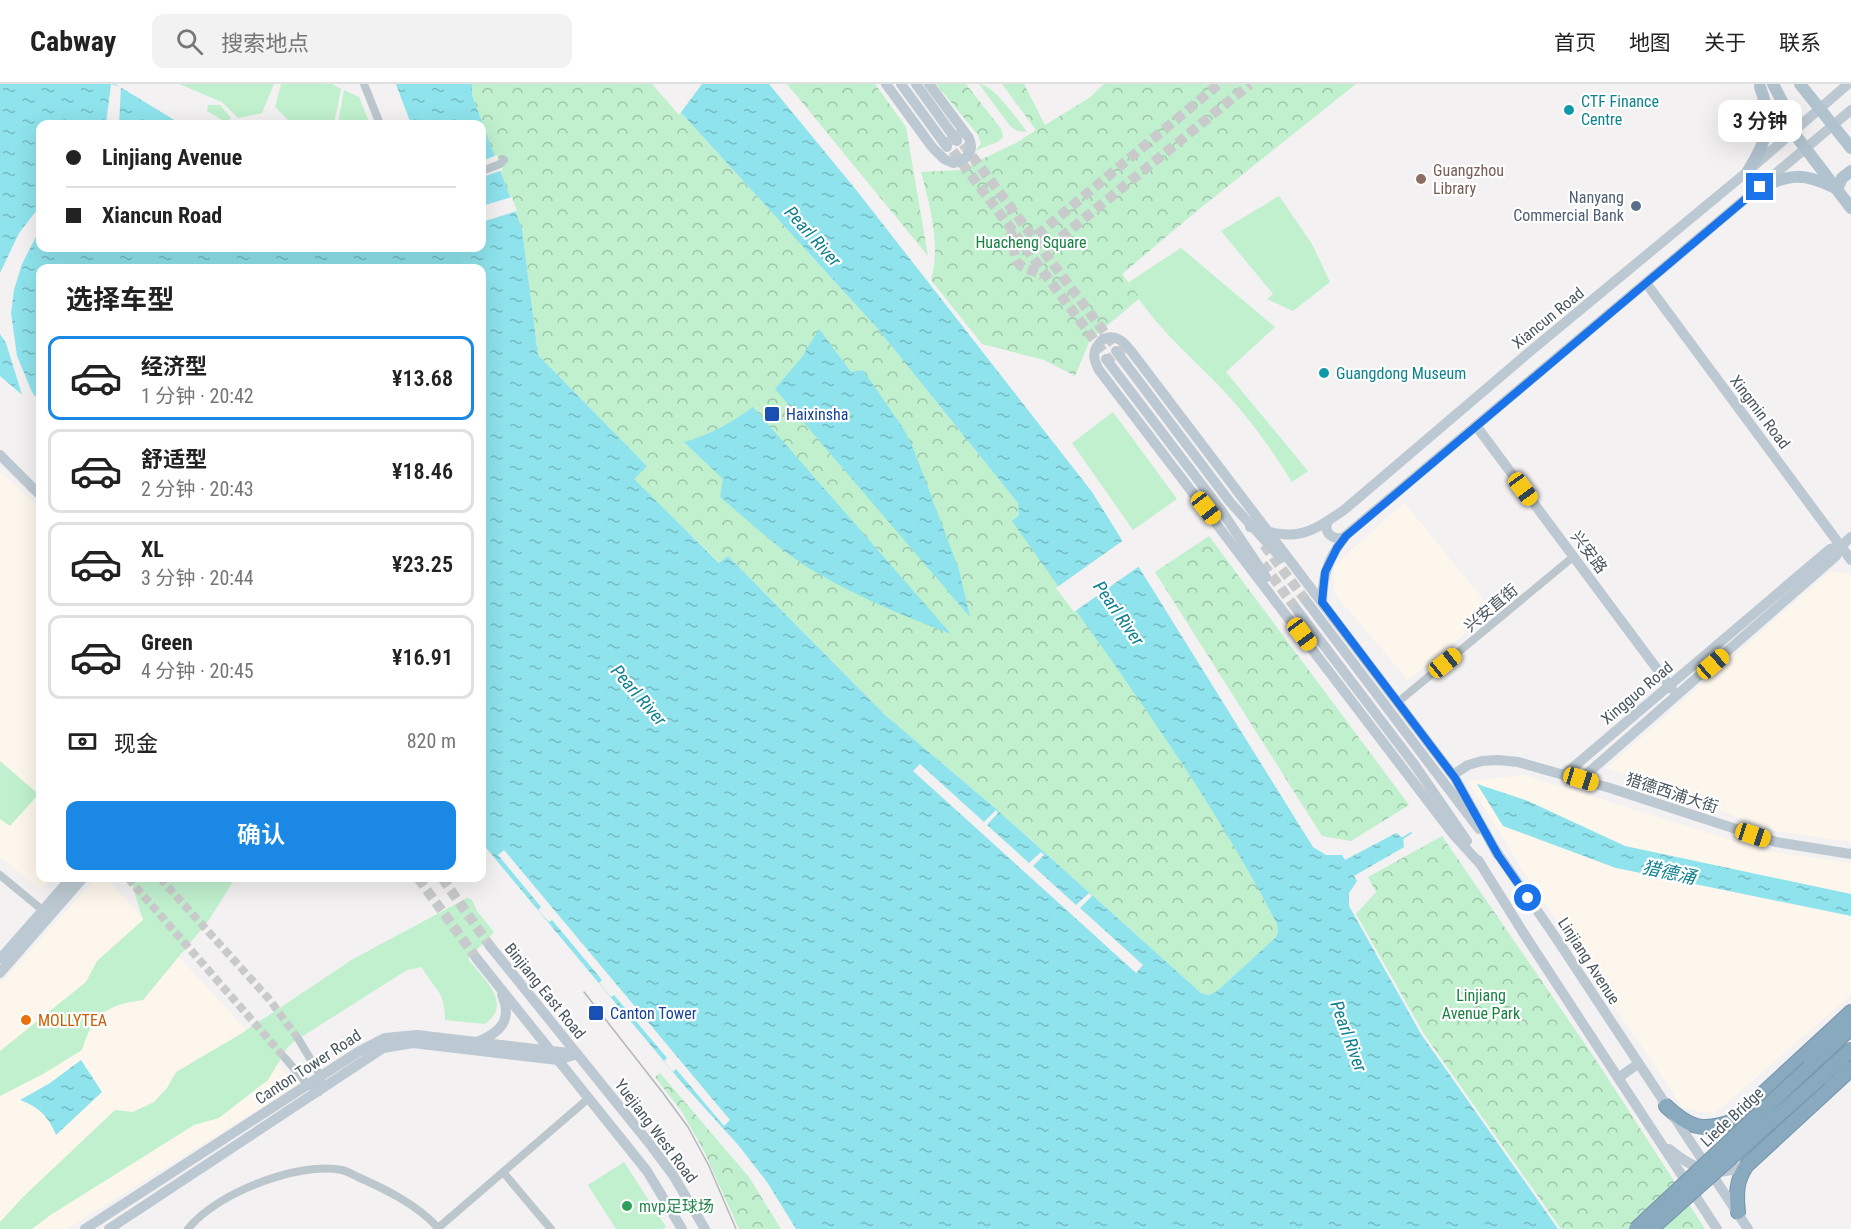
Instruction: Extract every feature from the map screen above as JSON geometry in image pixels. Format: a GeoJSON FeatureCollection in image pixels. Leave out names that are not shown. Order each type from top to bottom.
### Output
{"type":"FeatureCollection","features":[{"type":"Feature","properties":{"kind":"highway"},"geometry":{"type":"LineString","coordinates":[[1748,1165],[1736,1162],[1724,1143],[1726,1130],[1732,1121],[1851,1011]]}},
{"type":"Feature","properties":{"kind":"highway","name":"Liede Bridge"},"geometry":{"type":"LineString","coordinates":[[1636,1229],[1851,1028]]}},
{"type":"Feature","properties":{"kind":"highway","name":"Liede Bridge"},"geometry":{"type":"LineString","coordinates":[[1651,1229],[1851,1050]]}},
{"type":"Feature","properties":{"kind":"highway"},"geometry":{"type":"LineString","coordinates":[[1738,1212],[1736,1188],[1748,1165],[1851,1069]]}},
{"type":"Feature","properties":{"kind":"highway"},"geometry":{"type":"LineString","coordinates":[[1666,1106],[1678,1118],[1694,1126],[1712,1127],[1732,1121]]}},
{"type":"Feature","properties":{"kind":"main road"},"geometry":{"type":"LineString","coordinates":[[886,84],[939,155],[953,163],[962,160],[967,157],[971,148],[969,138],[929,84]]}},
{"type":"Feature","properties":{"kind":"main road"},"geometry":{"type":"LineString","coordinates":[[901,84],[952,144],[916,84]]}},
{"type":"Feature","properties":{"kind":"main road"},"geometry":{"type":"LineString","coordinates":[[1800,84],[1851,148]]}},
{"type":"Feature","properties":{"kind":"main road","name":"Xiancun Road"},"geometry":{"type":"LineString","coordinates":[[1251,526],[1285,536],[1295,535],[1328,521],[1344,510],[1527,354],[1748,171],[1848,84]]}},
{"type":"Feature","properties":{"kind":"main road"},"geometry":{"type":"LineString","coordinates":[[1764,85],[1785,107],[1793,132],[1851,208]]}},
{"type":"Feature","properties":{"kind":"main road"},"geometry":{"type":"LineString","coordinates":[[1760,187],[1758,178],[1748,171],[1764,142],[1767,126],[1768,112],[1764,85]]}},
{"type":"Feature","properties":{"kind":"main road"},"geometry":{"type":"LineString","coordinates":[[1322,602],[1325,572],[1337,548],[1364,519],[1477,427],[1851,110]]}},
{"type":"Feature","properties":{"kind":"main road"},"geometry":{"type":"LineString","coordinates":[[1837,189],[1842,178],[1851,171]]}},
{"type":"Feature","properties":{"kind":"main road"},"geometry":{"type":"LineString","coordinates":[[1760,187],[1783,178],[1796,176],[1810,177],[1837,189]]}},
{"type":"Feature","properties":{"kind":"main road","name":"Xingmin Road"},"geometry":{"type":"LineString","coordinates":[[1646,283],[1851,560]]}},
{"type":"Feature","properties":{"kind":"main road"},"geometry":{"type":"LineString","coordinates":[[1498,855],[1453,776],[1126,344],[1114,336],[1102,339],[1093,356],[1099,370],[1428,783],[1717,1229]]}},
{"type":"Feature","properties":{"kind":"main road"},"geometry":{"type":"LineString","coordinates":[[1116,351],[1230,502],[1275,552],[1301,576]]}},
{"type":"Feature","properties":{"kind":"main road"},"geometry":{"type":"LineString","coordinates":[[1106,359],[1221,510],[1292,612]]}},
{"type":"Feature","properties":{"kind":"main road","name":"兴安路"},"geometry":{"type":"LineString","coordinates":[[1477,427],[1677,695]]}},
{"type":"Feature","properties":{"kind":"main road"},"geometry":{"type":"LineString","coordinates":[[0,455],[36,491]]}},
{"type":"Feature","properties":{"kind":"main road"},"geometry":{"type":"LineString","coordinates":[[1328,521],[1326,527],[1329,534],[1336,538],[1344,538]]}},
{"type":"Feature","properties":{"kind":"main road","name":"Xingguo Road"},"geometry":{"type":"LineString","coordinates":[[1564,775],[1830,549],[1840,546],[1851,537]]}},
{"type":"Feature","properties":{"kind":"main road","name":"Xingguo Road"},"geometry":{"type":"LineString","coordinates":[[1581,779],[1836,556],[1840,546]]}},
{"type":"Feature","properties":{"kind":"main road","name":"Linjiang Avenue"},"geometry":{"type":"LineString","coordinates":[[1307,602],[1498,855],[1748,1229]]}},
{"type":"Feature","properties":{"kind":"main road","name":"猎德西浦大街"},"geometry":{"type":"LineString","coordinates":[[1453,776],[1468,765],[1498,760],[1518,762],[1581,779],[1776,842],[1851,854]]}},
{"type":"Feature","properties":{"kind":"main road"},"geometry":{"type":"LineString","coordinates":[[0,973],[68,882]]}},
{"type":"Feature","properties":{"kind":"main road"},"geometry":{"type":"LineString","coordinates":[[0,959],[79,882]]}},
{"type":"Feature","properties":{"kind":"main road","name":"Binjiang East Road"},"geometry":{"type":"LineString","coordinates":[[490,946],[577,1054]]}},
{"type":"Feature","properties":{"kind":"main road","name":"Binjiang East Road"},"geometry":{"type":"LineString","coordinates":[[477,959],[558,1060]]}},
{"type":"Feature","properties":{"kind":"main road"},"geometry":{"type":"LineString","coordinates":[[474,1043],[491,1037],[505,1021],[507,1012],[499,987]]}},
{"type":"Feature","properties":{"kind":"main road","name":"Canton Tower Road"},"geometry":{"type":"LineString","coordinates":[[85,1229],[358,1052],[385,1038],[417,1035],[577,1054]]}},
{"type":"Feature","properties":{"kind":"main road","name":"Canton Tower Road"},"geometry":{"type":"LineString","coordinates":[[109,1229],[383,1048],[413,1043],[558,1060]]}},
{"type":"Feature","properties":{"kind":"main road"},"geometry":{"type":"LineString","coordinates":[[558,1060],[577,1054]]}},
{"type":"Feature","properties":{"kind":"main road","name":"Yuejiang West Road"},"geometry":{"type":"LineString","coordinates":[[577,1054],[673,1175],[705,1229]]}},
{"type":"Feature","properties":{"kind":"main road","name":"Yuejiang West Road"},"geometry":{"type":"LineString","coordinates":[[558,1060],[647,1171],[682,1229]]}},
{"type":"Feature","properties":{"kind":"main road"},"geometry":{"type":"LineString","coordinates":[[1618,1078],[1638,1064]]}},
{"type":"Feature","properties":{"kind":"main road"},"geometry":{"type":"LineString","coordinates":[[1662,1144],[1690,1164],[1711,1172],[1727,1171],[1748,1165]]}},
{"type":"Feature","properties":{"kind":"street"},"geometry":{"type":"LineString","coordinates":[[364,84],[379,120]]}},
{"type":"Feature","properties":{"kind":"street"},"geometry":{"type":"LineString","coordinates":[[486,169],[504,160]]}},
{"type":"Feature","properties":{"kind":"street","name":"兴安直街"},"geometry":{"type":"LineString","coordinates":[[1398,702],[1573,557]]}},
{"type":"Feature","properties":{"kind":"street"},"geometry":{"type":"LineString","coordinates":[[0,875],[46,913]]}},
{"type":"Feature","properties":{"kind":"street"},"geometry":{"type":"LineString","coordinates":[[285,1058],[308,1085],[319,1092],[321,1077],[299,1040]]}},
{"type":"Feature","properties":{"kind":"street"},"geometry":{"type":"LineString","coordinates":[[188,1229],[221,1200],[246,1187],[294,1172],[319,1170],[341,1170],[378,1185],[405,1200],[438,1228],[589,1098]]}},
{"type":"Feature","properties":{"kind":"street"},"geometry":{"type":"LineString","coordinates":[[503,1172],[551,1229]]}},
{"type":"Feature","properties":{"kind":"shaded area"},"geometry":{"type":"Polygon","coordinates":[[[0,471],[36,504],[36,882],[48,882],[40,890],[0,857],[0,471]]]}},
{"type":"Feature","properties":{"kind":"shaded area"},"geometry":{"type":"Polygon","coordinates":[[[1404,502],[1493,611],[1408,680],[1334,593],[1334,566],[1404,502]]]}},
{"type":"Feature","properties":{"kind":"shaded area"},"geometry":{"type":"Polygon","coordinates":[[[1829,572],[1848,573],[1851,576],[1851,842],[1775,831],[1607,768],[1829,572]]]}},
{"type":"Feature","properties":{"kind":"shaded area"},"geometry":{"type":"Polygon","coordinates":[[[1524,775],[1766,851],[1851,863],[1851,995],[1714,1114],[1683,1108],[1520,866],[1468,781],[1524,775]]]}},
{"type":"Feature","properties":{"kind":"shaded area"},"geometry":{"type":"Polygon","coordinates":[[[92,882],[110,882],[297,1085],[67,1229],[0,1229],[0,984],[92,882]]]}},
{"type":"Feature","properties":{"kind":"green space"},"geometry":{"type":"Polygon","coordinates":[[[179,84],[274,84],[262,113],[238,118],[222,102],[179,84]]]}},
{"type":"Feature","properties":{"kind":"green space"},"geometry":{"type":"Polygon","coordinates":[[[281,84],[332,84],[341,89],[335,120],[288,120],[275,107],[281,84]]]}},
{"type":"Feature","properties":{"kind":"green space"},"geometry":{"type":"Polygon","coordinates":[[[472,84],[655,84],[877,328],[1018,503],[1019,515],[1013,520],[1186,768],[1218,819],[1277,924],[1278,932],[1275,938],[1217,991],[1209,995],[1201,993],[995,808],[885,715],[728,556],[720,563],[633,479],[646,465],[538,355],[522,229],[486,133],[486,120],[481,120],[472,95],[472,84]]]}},
{"type":"Feature","properties":{"kind":"green space"},"geometry":{"type":"Polygon","coordinates":[[[787,84],[875,84],[906,127],[928,256],[787,84]]]}},
{"type":"Feature","properties":{"kind":"green space"},"geometry":{"type":"Polygon","coordinates":[[[936,84],[966,84],[1001,129],[1003,137],[975,151],[981,144],[978,135],[936,84]]]}},
{"type":"Feature","properties":{"kind":"green space"},"geometry":{"type":"Polygon","coordinates":[[[979,84],[998,96],[1027,132],[1017,131],[1010,126],[979,84]]]}},
{"type":"Feature","properties":{"kind":"green space","name":"Huacheng Square"},"geometry":{"type":"Polygon","coordinates":[[[1002,84],[1024,84],[1045,125],[1089,98],[1104,84],[1356,84],[1122,274],[1140,298],[1090,340],[1075,376],[1044,360],[982,344],[931,280],[935,239],[921,172],[959,170],[1018,142],[1036,130],[1002,84]]]}},
{"type":"Feature","properties":{"kind":"green space"},"geometry":{"type":"Polygon","coordinates":[[[344,90],[359,97],[368,120],[339,120],[344,90]]]}},
{"type":"Feature","properties":{"kind":"green space"},"geometry":{"type":"Polygon","coordinates":[[[208,105],[220,105],[231,118],[222,120],[207,111],[208,105]]]}},
{"type":"Feature","properties":{"kind":"green space"},"geometry":{"type":"Polygon","coordinates":[[[1279,196],[1312,244],[1330,282],[1293,311],[1267,299],[1273,294],[1221,231],[1279,196]]]}},
{"type":"Feature","properties":{"kind":"green space"},"geometry":{"type":"Polygon","coordinates":[[[1181,248],[1275,327],[1226,372],[1308,471],[1292,482],[1249,420],[1163,329],[1139,299],[1129,282],[1181,248]]]}},
{"type":"Feature","properties":{"kind":"green space"},"geometry":{"type":"Polygon","coordinates":[[[1113,412],[1177,499],[1133,530],[1072,443],[1113,412]]]}},
{"type":"Feature","properties":{"kind":"green space"},"geometry":{"type":"Polygon","coordinates":[[[1209,536],[1409,805],[1351,841],[1322,836],[1155,572],[1209,536]]]}},
{"type":"Feature","properties":{"kind":"green space"},"geometry":{"type":"Polygon","coordinates":[[[0,761],[36,792],[36,797],[10,826],[0,819],[0,761]]]}},
{"type":"Feature","properties":{"kind":"green space","name":"Linjiang Avenue Park"},"geometry":{"type":"Polygon","coordinates":[[[1442,836],[1596,1060],[1705,1229],[1561,1229],[1424,1034],[1356,914],[1376,892],[1368,877],[1442,836]]]}},
{"type":"Feature","properties":{"kind":"green space"},"geometry":{"type":"Polygon","coordinates":[[[131,882],[233,882],[209,920],[143,1000],[119,1005],[103,1013],[91,1028],[82,1050],[43,1074],[0,1096],[0,1051],[86,982],[97,961],[143,920],[131,882]]]}},
{"type":"Feature","properties":{"kind":"green space"},"geometry":{"type":"Polygon","coordinates":[[[467,898],[472,900],[477,911],[494,932],[468,959],[488,983],[496,999],[497,1008],[485,1024],[445,1020],[441,996],[422,967],[407,970],[295,1041],[287,1048],[268,1080],[219,1118],[194,1125],[32,1229],[0,1229],[0,1222],[24,1196],[115,1110],[133,1112],[154,1102],[167,1088],[176,1072],[239,1035],[353,959],[467,898]]]}},
{"type":"Feature","properties":{"kind":"green space"},"geometry":{"type":"Polygon","coordinates":[[[660,1073],[749,1177],[781,1229],[739,1229],[703,1149],[682,1112],[655,1077],[660,1073]]]}},
{"type":"Feature","properties":{"kind":"green space","name":"mvp足球场"},"geometry":{"type":"Polygon","coordinates":[[[624,1162],[666,1227],[662,1229],[616,1229],[588,1185],[624,1162]]]}},
{"type":"Feature","properties":{"kind":"water","name":"Pearl River"},"geometry":{"type":"Polygon","coordinates":[[[0,84],[115,84],[174,120],[36,120],[36,252],[486,252],[486,133],[522,229],[538,355],[647,466],[634,479],[719,563],[728,556],[885,715],[995,808],[1201,993],[1209,995],[1217,991],[1275,938],[1278,932],[1277,924],[1217,819],[1152,718],[1012,521],[1019,515],[1018,503],[877,328],[655,84],[769,84],[857,191],[1092,492],[1313,847],[1326,855],[1342,855],[1345,860],[1396,833],[1403,838],[1404,847],[1354,876],[1357,881],[1349,893],[1349,906],[1421,1034],[1558,1229],[796,1229],[767,1182],[739,1146],[683,1084],[486,848],[486,264],[36,264],[36,407],[0,376],[0,84]]]}},
{"type":"Feature","properties":{"kind":"water"},"geometry":{"type":"Polygon","coordinates":[[[396,84],[472,84],[472,95],[481,120],[410,120],[396,84]]]}},
{"type":"Feature","properties":{"kind":"water"},"geometry":{"type":"Polygon","coordinates":[[[819,329],[851,372],[863,370],[912,445],[959,570],[970,617],[775,389],[802,357],[819,329]]]}},
{"type":"Feature","properties":{"kind":"water"},"geometry":{"type":"Polygon","coordinates":[[[753,407],[951,634],[881,606],[814,571],[777,545],[720,497],[723,479],[684,442],[720,428],[753,407]]]}},
{"type":"Feature","properties":{"kind":"water","name":"猎德涌"},"geometry":{"type":"Polygon","coordinates":[[[1477,784],[1528,801],[1625,846],[1851,894],[1851,916],[1616,868],[1503,826],[1477,784]]]}},
{"type":"Feature","properties":{"kind":"water"},"geometry":{"type":"Polygon","coordinates":[[[81,1060],[102,1092],[56,1135],[50,1122],[42,1113],[20,1100],[50,1083],[81,1060]]]}},
{"type":"Feature","properties":{"kind":"pier"},"geometry":{"type":"Polygon","coordinates":[[[111,84],[121,87],[119,120],[106,120],[111,84]]]}},
{"type":"Feature","properties":{"kind":"pier"},"geometry":{"type":"Polygon","coordinates":[[[652,84],[702,84],[679,115],[652,84]]]}},
{"type":"Feature","properties":{"kind":"pier"},"geometry":{"type":"Polygon","coordinates":[[[497,155],[503,170],[486,176],[486,159],[497,155]]]}},
{"type":"Feature","properties":{"kind":"pier"},"geometry":{"type":"Polygon","coordinates":[[[512,197],[517,211],[486,221],[486,205],[512,197]]]}},
{"type":"Feature","properties":{"kind":"pier"},"geometry":{"type":"Polygon","coordinates":[[[36,211],[36,237],[22,264],[14,290],[11,313],[17,356],[36,397],[36,409],[23,398],[6,343],[0,334],[0,273],[19,233],[36,211]]]}},
{"type":"Feature","properties":{"kind":"pier"},"geometry":{"type":"Polygon","coordinates":[[[1125,539],[1141,565],[1074,612],[1056,588],[1125,539]]]}},
{"type":"Feature","properties":{"kind":"pier"},"geometry":{"type":"Polygon","coordinates":[[[920,764],[984,822],[996,810],[998,813],[987,825],[1029,863],[1041,852],[1044,855],[1033,866],[1076,905],[1089,893],[1092,896],[1080,908],[1143,965],[1136,973],[913,771],[920,764]]]}},
{"type":"Feature","properties":{"kind":"pier"},"geometry":{"type":"Polygon","coordinates":[[[504,850],[730,1120],[724,1126],[676,1069],[673,1072],[664,1061],[667,1058],[614,995],[611,997],[599,983],[602,980],[552,920],[549,922],[538,910],[541,907],[498,855],[504,850]]]}},
{"type":"Feature","properties":{"kind":"waterway"},"geometry":{"type":"LineString","coordinates":[[1403,838],[1411,833]]}},
{"type":"Feature","properties":{"kind":"tunnel"},"geometry":{"type":"LineString","coordinates":[[1037,235],[1219,84]]}},
{"type":"Feature","properties":{"kind":"tunnel"},"geometry":{"type":"LineString","coordinates":[[1049,247],[1250,84]]}},
{"type":"Feature","properties":{"kind":"tunnel"},"geometry":{"type":"LineString","coordinates":[[954,132],[1123,357]]}},
{"type":"Feature","properties":{"kind":"tunnel"},"geometry":{"type":"LineString","coordinates":[[944,139],[1113,365]]}},
{"type":"Feature","properties":{"kind":"tunnel"},"geometry":{"type":"LineString","coordinates":[[1010,231],[1017,262],[1043,276]]}},
{"type":"Feature","properties":{"kind":"tunnel"},"geometry":{"type":"LineString","coordinates":[[1264,545],[1307,602]]}},
{"type":"Feature","properties":{"kind":"tunnel"},"geometry":{"type":"LineString","coordinates":[[1263,564],[1297,610]]}},
{"type":"Feature","properties":{"kind":"tunnel"},"geometry":{"type":"LineString","coordinates":[[131,882],[285,1058]]}},
{"type":"Feature","properties":{"kind":"tunnel"},"geometry":{"type":"LineString","coordinates":[[164,882],[269,999],[299,1040]]}},
{"type":"Feature","properties":{"kind":"tunnel"},"geometry":{"type":"LineString","coordinates":[[421,882],[477,959]]}},
{"type":"Feature","properties":{"kind":"tunnel"},"geometry":{"type":"LineString","coordinates":[[445,882],[490,946]]}},
{"type":"Feature","properties":{"kind":"tram line"},"geometry":{"type":"LineString","coordinates":[[584,992],[688,1127],[709,1166],[736,1229]]}},
{"type":"Feature","properties":{"kind":"place","name":"CTF Finance Centre"},"geometry":{"type":"Point","coordinates":[1569,110]}},
{"type":"Feature","properties":{"kind":"place","name":"Guangzhou Library"},"geometry":{"type":"Point","coordinates":[1421,179]}},
{"type":"Feature","properties":{"kind":"place","name":"Nanyang Commercial Bank"},"geometry":{"type":"Point","coordinates":[1636,206]}},
{"type":"Feature","properties":{"kind":"place","name":"Guangdong Museum"},"geometry":{"type":"Point","coordinates":[1324,373]}},
{"type":"Feature","properties":{"kind":"place","name":"Haixinsha"},"geometry":{"type":"Point","coordinates":[772,414]}},
{"type":"Feature","properties":{"kind":"place","name":"Canton Tower"},"geometry":{"type":"Point","coordinates":[596,1013]}},
{"type":"Feature","properties":{"kind":"place","name":"MOLLYTEA"},"geometry":{"type":"Point","coordinates":[26,1020]}},
{"type":"Feature","properties":{"kind":"place","name":"mvp足球场"},"geometry":{"type":"Point","coordinates":[627,1206]}},
{"type":"Feature","properties":{"kind":"route"},"geometry":{"type":"LineString","coordinates":[[1528,898],[1498,855],[1455,778],[1322,602],[1325,572],[1337,548],[1364,519],[1477,427],[1760,187]]}}]}
